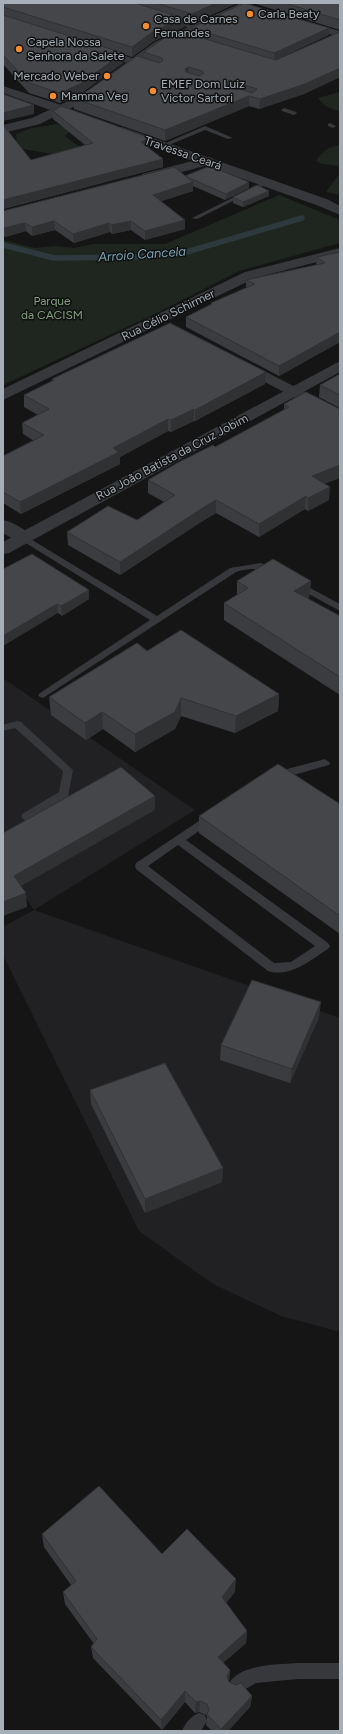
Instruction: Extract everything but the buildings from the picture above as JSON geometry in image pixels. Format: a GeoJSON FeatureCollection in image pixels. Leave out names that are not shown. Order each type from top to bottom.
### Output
{"type":"FeatureCollection","features":[{"type":"Feature","properties":{"kind":"street"},"geometry":{"type":"LineString","coordinates":[[3,130],[36,121],[85,97],[137,63],[159,44],[193,27],[244,4],[259,10]]}},
{"type":"Feature","properties":{"kind":"street"},"geometry":{"type":"LineString","coordinates":[[288,19],[340,35]]}},
{"type":"Feature","properties":{"kind":"street"},"geometry":{"type":"LineString","coordinates":[[176,35],[197,41]]}},
{"type":"Feature","properties":{"kind":"street"},"geometry":{"type":"LineString","coordinates":[[326,43],[340,35]]}},
{"type":"Feature","properties":{"kind":"street"},"geometry":{"type":"LineString","coordinates":[[82,46],[137,63]]}},
{"type":"Feature","properties":{"kind":"street"},"geometry":{"type":"LineString","coordinates":[[3,89],[76,115]]}},
{"type":"Feature","properties":{"kind":"street","name":"Travessa Ceará"},"geometry":{"type":"LineString","coordinates":[[112,128],[324,202],[340,211]]}},
{"type":"Feature","properties":{"kind":"street"},"geometry":{"type":"LineString","coordinates":[[132,181],[208,161]]}},
{"type":"Feature","properties":{"kind":"street","name":"Rua Célio Schirmer"},"geometry":{"type":"LineString","coordinates":[[3,395],[250,275],[340,252]]}},
{"type":"Feature","properties":{"kind":"street"},"geometry":{"type":"LineString","coordinates":[[157,320],[170,327]]}},
{"type":"Feature","properties":{"kind":"street"},"geometry":{"type":"LineString","coordinates":[[225,356],[340,416]]}},
{"type":"Feature","properties":{"kind":"street","name":"Rua João Batista da Cruz Jobim"},"geometry":{"type":"LineString","coordinates":[[3,549],[340,366]]}},
{"type":"Feature","properties":{"kind":"street"},"geometry":{"type":"LineString","coordinates":[[3,525],[24,538]]}},
{"type":"Feature","properties":{"kind":"lane"},"geometry":{"type":"LineString","coordinates":[[165,18],[193,27]]}},
{"type":"Feature","properties":{"kind":"lane"},"geometry":{"type":"LineString","coordinates":[[284,110],[294,113]]}},
{"type":"Feature","properties":{"kind":"lane"},"geometry":{"type":"LineString","coordinates":[[162,146],[205,128],[230,138]]}},
{"type":"Feature","properties":{"kind":"lane"},"geometry":{"type":"LineString","coordinates":[[195,218],[268,182]]}},
{"type":"Feature","properties":{"kind":"lane"},"geometry":{"type":"LineString","coordinates":[[24,538],[157,620]]}},
{"type":"Feature","properties":{"kind":"lane"},"geometry":{"type":"LineString","coordinates":[[42,695],[232,570],[250,566],[269,567],[340,608]]}},
{"type":"Feature","properties":{"kind":"lane"},"geometry":{"type":"LineString","coordinates":[[3,728],[17,724],[68,770],[64,794],[26,816]]}},
{"type":"Feature","properties":{"kind":"lane"},"geometry":{"type":"LineString","coordinates":[[266,779],[325,763]]}},
{"type":"Feature","properties":{"kind":"lane"},"geometry":{"type":"LineString","coordinates":[[178,840],[324,946],[294,966],[272,968],[140,866],[222,809]]}},
{"type":"Feature","properties":{"kind":"lane"},"geometry":{"type":"LineString","coordinates":[[235,1687],[253,1675],[298,1671],[340,1671]]}},
{"type":"Feature","properties":{"kind":"shaded area"},"geometry":{"type":"Polygon","coordinates":[[[3,678],[195,810],[34,910],[3,864],[3,678]]]}},
{"type":"Feature","properties":{"kind":"shaded area"},"geometry":{"type":"Polygon","coordinates":[[[34,910],[340,1018],[340,1332],[281,1316],[213,1284],[139,1231],[3,955],[3,927],[34,910]]]}},
{"type":"Feature","properties":{"kind":"green space"},"geometry":{"type":"Polygon","coordinates":[[[340,92],[340,112],[325,106],[318,98],[340,92]]]}},
{"type":"Feature","properties":{"kind":"green space"},"geometry":{"type":"Polygon","coordinates":[[[57,124],[71,130],[65,136],[86,152],[60,155],[17,148],[16,134],[32,128],[57,124]]]}},
{"type":"Feature","properties":{"kind":"green space"},"geometry":{"type":"Polygon","coordinates":[[[340,145],[340,166],[322,164],[316,161],[326,150],[340,145]]]}},
{"type":"Feature","properties":{"kind":"green space"},"geometry":{"type":"Polygon","coordinates":[[[340,173],[340,195],[326,192],[340,173]]]}},
{"type":"Feature","properties":{"kind":"green space","name":"Parque da CACISM"},"geometry":{"type":"Polygon","coordinates":[[[279,195],[340,220],[340,243],[239,271],[159,312],[3,385],[3,240],[35,248],[55,246],[74,248],[93,244],[165,244],[279,195]]]}},
{"type":"Feature","properties":{"kind":"waterway","name":"Arroio Cancela"},"geometry":{"type":"LineString","coordinates":[[3,245],[54,258],[134,257],[183,253],[302,218]]}},
{"type":"Feature","properties":{"kind":"place","name":"Carla Beaty"},"geometry":{"type":"Point","coordinates":[250,14]}},
{"type":"Feature","properties":{"kind":"place","name":"Casa de Carnes Fernandes"},"geometry":{"type":"Point","coordinates":[146,26]}},
{"type":"Feature","properties":{"kind":"place","name":"Capela Nossa Senhora da Salete"},"geometry":{"type":"Point","coordinates":[19,49]}},
{"type":"Feature","properties":{"kind":"place","name":"Mercado Weber"},"geometry":{"type":"Point","coordinates":[107,76]}},
{"type":"Feature","properties":{"kind":"place","name":"EMEF Dom Luiz Victor Sartori"},"geometry":{"type":"Point","coordinates":[153,91]}},
{"type":"Feature","properties":{"kind":"place","name":"Mamma Veg"},"geometry":{"type":"Point","coordinates":[53,96]}}]}
